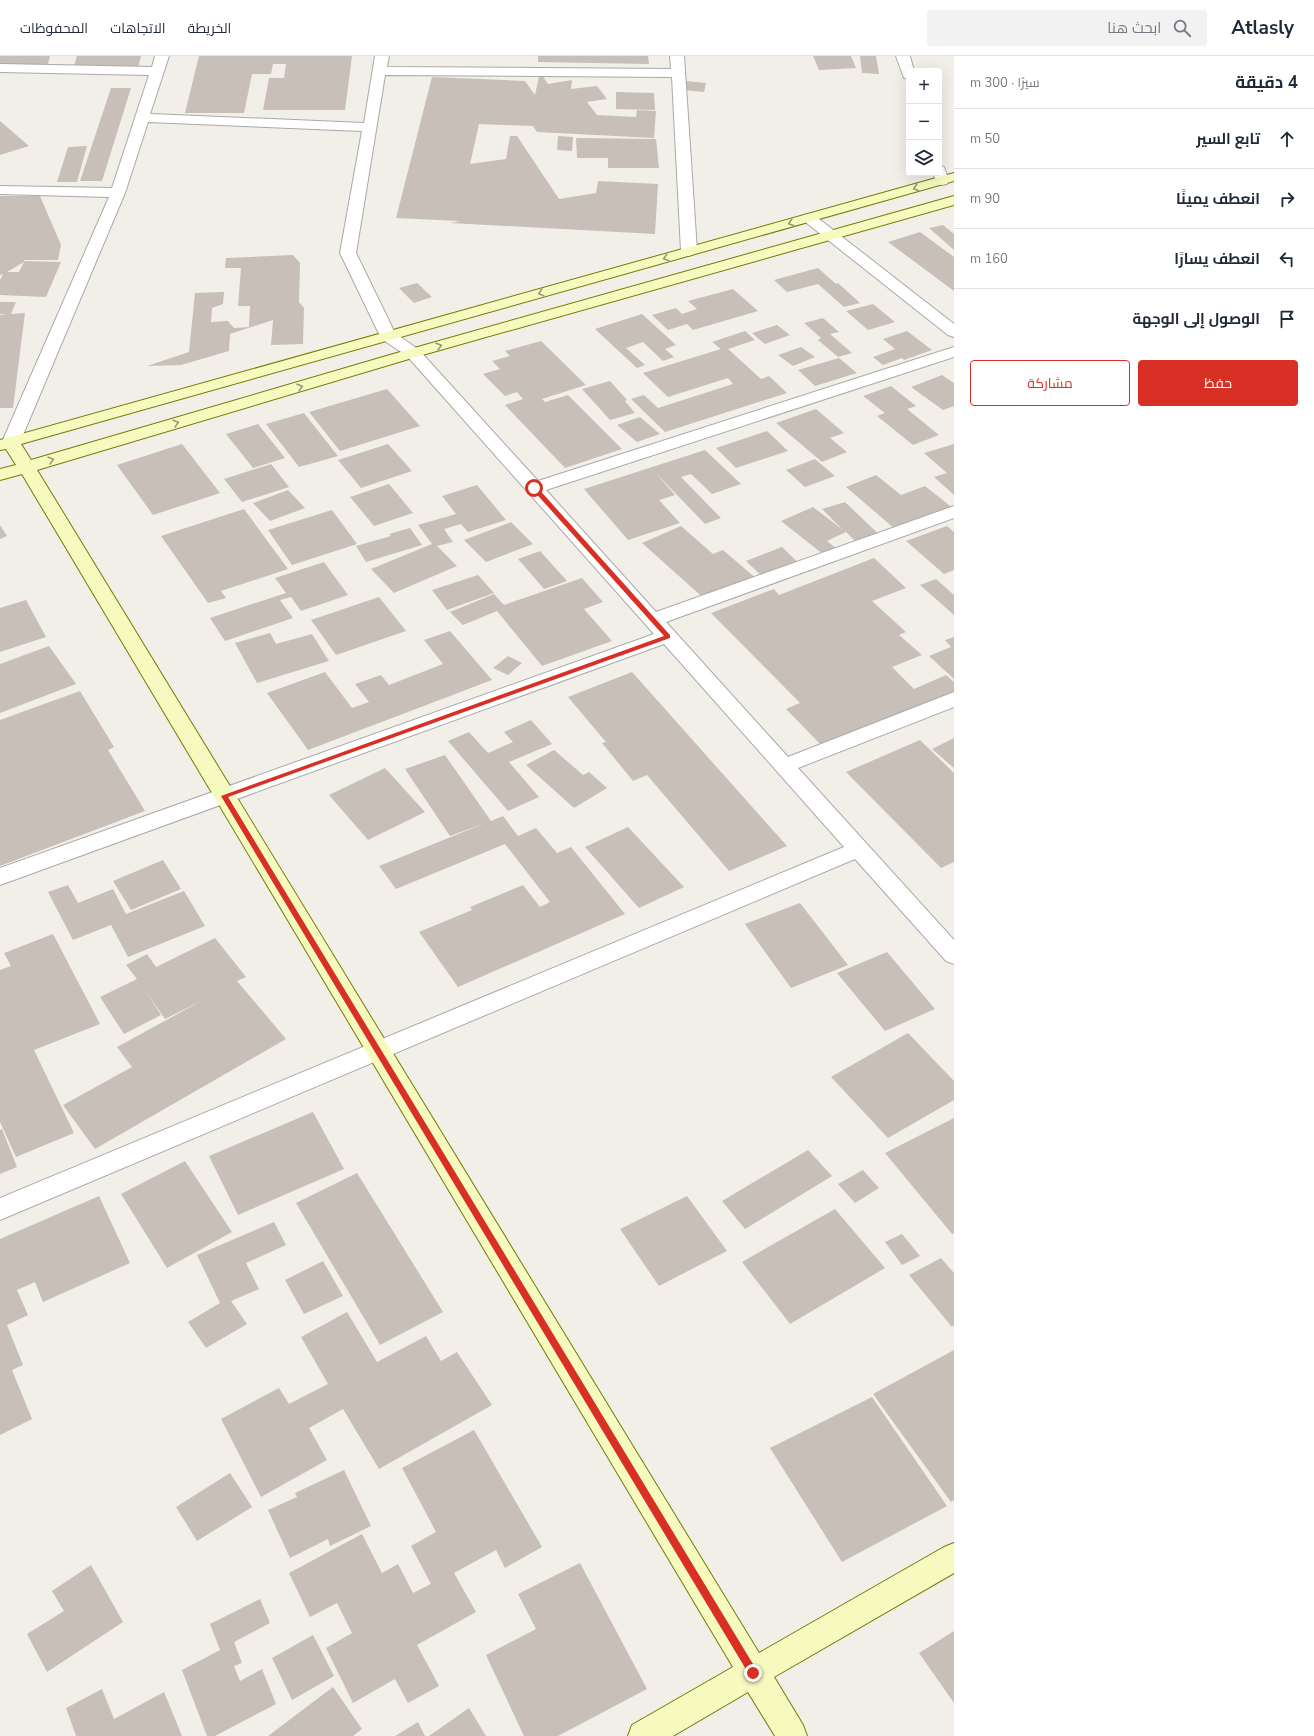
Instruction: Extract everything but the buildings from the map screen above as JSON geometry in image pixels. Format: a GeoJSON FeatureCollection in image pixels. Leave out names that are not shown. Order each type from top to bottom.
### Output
{"type":"FeatureCollection","features":[{"type":"Feature","properties":{"kind":"main road"},"geometry":{"type":"LineString","coordinates":[[792,1736],[26,467],[6,444],[809,218],[945,176]]}},
{"type":"Feature","properties":{"kind":"main road"},"geometry":{"type":"LineString","coordinates":[[0,475],[413,353],[832,236],[954,200]]}},
{"type":"Feature","properties":{"kind":"main road"},"geometry":{"type":"LineString","coordinates":[[643,1736],[954,1557]]}},
{"type":"Feature","properties":{"kind":"street"},"geometry":{"type":"LineString","coordinates":[[6,444],[118,193],[162,56]]}},
{"type":"Feature","properties":{"kind":"street"},"geometry":{"type":"LineString","coordinates":[[677,56],[689,251]]}},
{"type":"Feature","properties":{"kind":"street"},"geometry":{"type":"LineString","coordinates":[[903,56],[907,68]]}},
{"type":"Feature","properties":{"kind":"street"},"geometry":{"type":"LineString","coordinates":[[678,73],[381,63],[348,253],[388,336],[413,353],[954,955]]}},
{"type":"Feature","properties":{"kind":"street"},"geometry":{"type":"LineString","coordinates":[[0,68],[157,71]]}},
{"type":"Feature","properties":{"kind":"street"},"geometry":{"type":"LineString","coordinates":[[142,118],[370,127]]}},
{"type":"Feature","properties":{"kind":"street"},"geometry":{"type":"LineString","coordinates":[[0,190],[118,193]]}},
{"type":"Feature","properties":{"kind":"street"},"geometry":{"type":"LineString","coordinates":[[809,218],[954,332]]}},
{"type":"Feature","properties":{"kind":"street"},"geometry":{"type":"LineString","coordinates":[[534,488],[954,352]]}},
{"type":"Feature","properties":{"kind":"street"},"geometry":{"type":"LineString","coordinates":[[652,620],[954,512]]}},
{"type":"Feature","properties":{"kind":"street"},"geometry":{"type":"LineString","coordinates":[[0,877],[668,636]]}},
{"type":"Feature","properties":{"kind":"street"},"geometry":{"type":"LineString","coordinates":[[784,766],[954,699]]}},
{"type":"Feature","properties":{"kind":"street"},"geometry":{"type":"LineString","coordinates":[[0,1209],[859,849]]}},
{"type":"Feature","properties":{"kind":"route"},"geometry":{"type":"LineString","coordinates":[[534,488],[668,636],[224,796],[379,1050],[753,1673]]}}]}
